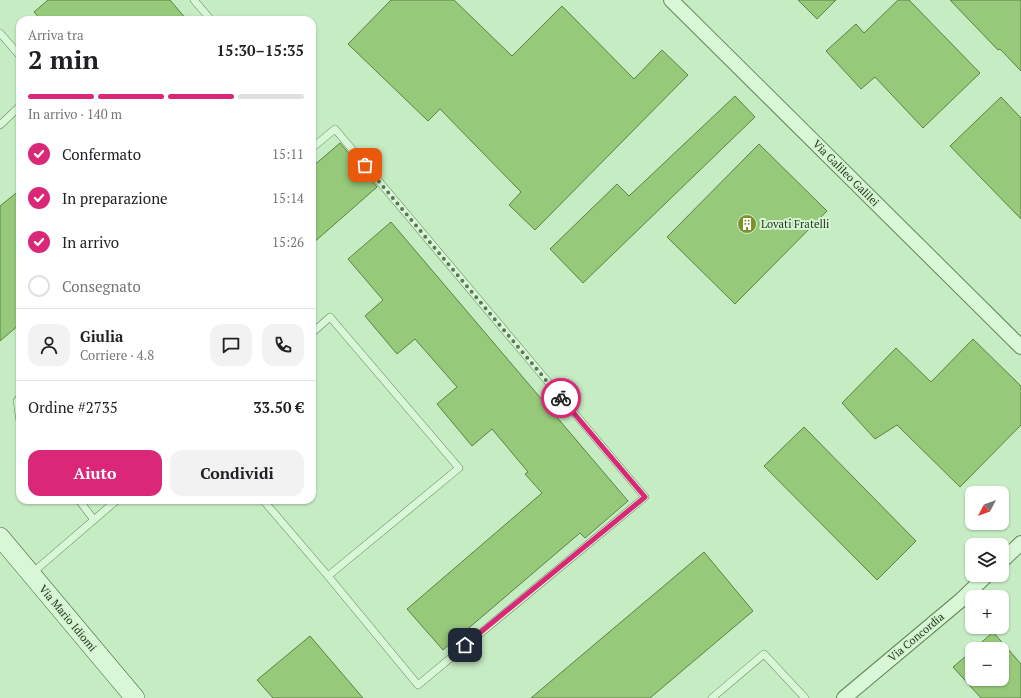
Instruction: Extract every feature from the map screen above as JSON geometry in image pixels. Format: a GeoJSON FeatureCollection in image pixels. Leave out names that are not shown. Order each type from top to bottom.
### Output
{"type":"FeatureCollection","features":[{"type":"Feature","properties":{"kind":"street","name":"Via Galileo Galilei"},"geometry":{"type":"LineString","coordinates":[[671,0],[1021,347]]}},
{"type":"Feature","properties":{"kind":"street","name":"Via Mario Idiomi"},"geometry":{"type":"LineString","coordinates":[[0,537],[135,698]]}},
{"type":"Feature","properties":{"kind":"street"},"geometry":{"type":"LineString","coordinates":[[1009,554],[1021,543]]}},
{"type":"Feature","properties":{"kind":"street","name":"Via Concordia"},"geometry":{"type":"LineString","coordinates":[[844,698],[961,600],[980,582]]}},
{"type":"Feature","properties":{"kind":"lane"},"geometry":{"type":"LineString","coordinates":[[194,0],[208,16]]}},
{"type":"Feature","properties":{"kind":"lane"},"geometry":{"type":"LineString","coordinates":[[0,33],[16,51]]}},
{"type":"Feature","properties":{"kind":"lane"},"geometry":{"type":"LineString","coordinates":[[0,125],[16,110]]}},
{"type":"Feature","properties":{"kind":"lane"},"geometry":{"type":"LineString","coordinates":[[266,504],[418,685],[645,497],[335,129],[316,145]]}},
{"type":"Feature","properties":{"kind":"lane"},"geometry":{"type":"LineString","coordinates":[[316,329],[330,317],[459,468],[328,576]]}},
{"type":"Feature","properties":{"kind":"lane"},"geometry":{"type":"LineString","coordinates":[[82,504],[94,520]]}},
{"type":"Feature","properties":{"kind":"lane"},"geometry":{"type":"LineString","coordinates":[[31,574],[112,504]]}},
{"type":"Feature","properties":{"kind":"lane"},"geometry":{"type":"LineString","coordinates":[[712,698],[764,654],[805,698]]}},
{"type":"Feature","properties":{"kind":"building"},"geometry":{"type":"Polygon","coordinates":[[[48,0],[170,0],[184,16],[38,16],[34,12],[48,0]]]}},
{"type":"Feature","properties":{"kind":"building"},"geometry":{"type":"Polygon","coordinates":[[[391,0],[454,0],[512,56],[562,6],[634,79],[662,50],[688,75],[535,230],[509,205],[521,192],[440,109],[428,121],[348,44],[391,0]]]}},
{"type":"Feature","properties":{"kind":"building"},"geometry":{"type":"Polygon","coordinates":[[[798,0],[836,0],[817,19],[798,0]]]}},
{"type":"Feature","properties":{"kind":"building"},"geometry":{"type":"Polygon","coordinates":[[[898,0],[909,0],[980,73],[923,128],[875,77],[861,89],[826,51],[856,24],[864,33],[898,0]]]}},
{"type":"Feature","properties":{"kind":"building"},"geometry":{"type":"Polygon","coordinates":[[[950,0],[1021,0],[1021,71],[1000,49],[998,50],[950,0]]]}},
{"type":"Feature","properties":{"kind":"building"},"geometry":{"type":"Polygon","coordinates":[[[735,96],[755,117],[583,283],[550,249],[617,184],[629,196],[735,96]]]}},
{"type":"Feature","properties":{"kind":"building"},"geometry":{"type":"Polygon","coordinates":[[[1001,97],[1021,118],[1021,219],[950,146],[1001,97]]]}},
{"type":"Feature","properties":{"kind":"building"},"geometry":{"type":"Polygon","coordinates":[[[340,143],[377,187],[316,240],[316,164],[340,143]]]}},
{"type":"Feature","properties":{"kind":"building","name":"Lovati Fratelli"},"geometry":{"type":"Polygon","coordinates":[[[759,144],[827,211],[735,304],[667,237],[759,144]]]}},
{"type":"Feature","properties":{"kind":"building"},"geometry":{"type":"Polygon","coordinates":[[[16,193],[16,327],[0,341],[0,206],[16,193]]]}},
{"type":"Feature","properties":{"kind":"building"},"geometry":{"type":"Polygon","coordinates":[[[391,222],[628,501],[585,538],[580,533],[443,650],[407,609],[542,493],[525,474],[528,472],[492,429],[472,446],[437,404],[457,387],[415,339],[397,354],[365,316],[383,300],[348,259],[391,222]]]}},
{"type":"Feature","properties":{"kind":"building"},"geometry":{"type":"Polygon","coordinates":[[[973,339],[1021,386],[1021,425],[960,487],[897,425],[875,439],[842,403],[896,348],[931,382],[973,339]]]}},
{"type":"Feature","properties":{"kind":"building"},"geometry":{"type":"Polygon","coordinates":[[[804,427],[916,541],[877,580],[764,466],[804,427]]]}},
{"type":"Feature","properties":{"kind":"building"},"geometry":{"type":"Polygon","coordinates":[[[704,552],[753,611],[650,698],[531,698],[704,552]]]}},
{"type":"Feature","properties":{"kind":"building"},"geometry":{"type":"Polygon","coordinates":[[[991,634],[995,634],[1002,642],[982,642],[991,634]]]}},
{"type":"Feature","properties":{"kind":"building"},"geometry":{"type":"Polygon","coordinates":[[[310,636],[363,698],[273,698],[257,680],[310,636]]]}},
{"type":"Feature","properties":{"kind":"building"},"geometry":{"type":"Polygon","coordinates":[[[1009,650],[1021,664],[1021,698],[981,698],[970,686],[1009,686],[1009,650]]]}},
{"type":"Feature","properties":{"kind":"building"},"geometry":{"type":"Polygon","coordinates":[[[965,657],[965,680],[953,667],[965,657]]]}},
{"type":"Feature","properties":{"kind":"way so far"},"geometry":{"type":"LineString","coordinates":[[365,165],[561,398]]}},
{"type":"Feature","properties":{"kind":"place","name":"Lovati Fratelli"},"geometry":{"type":"Point","coordinates":[747,224]}},
{"type":"Feature","properties":{"kind":"route"},"geometry":{"type":"LineString","coordinates":[[465,645],[645,497],[561,398]]}}]}
